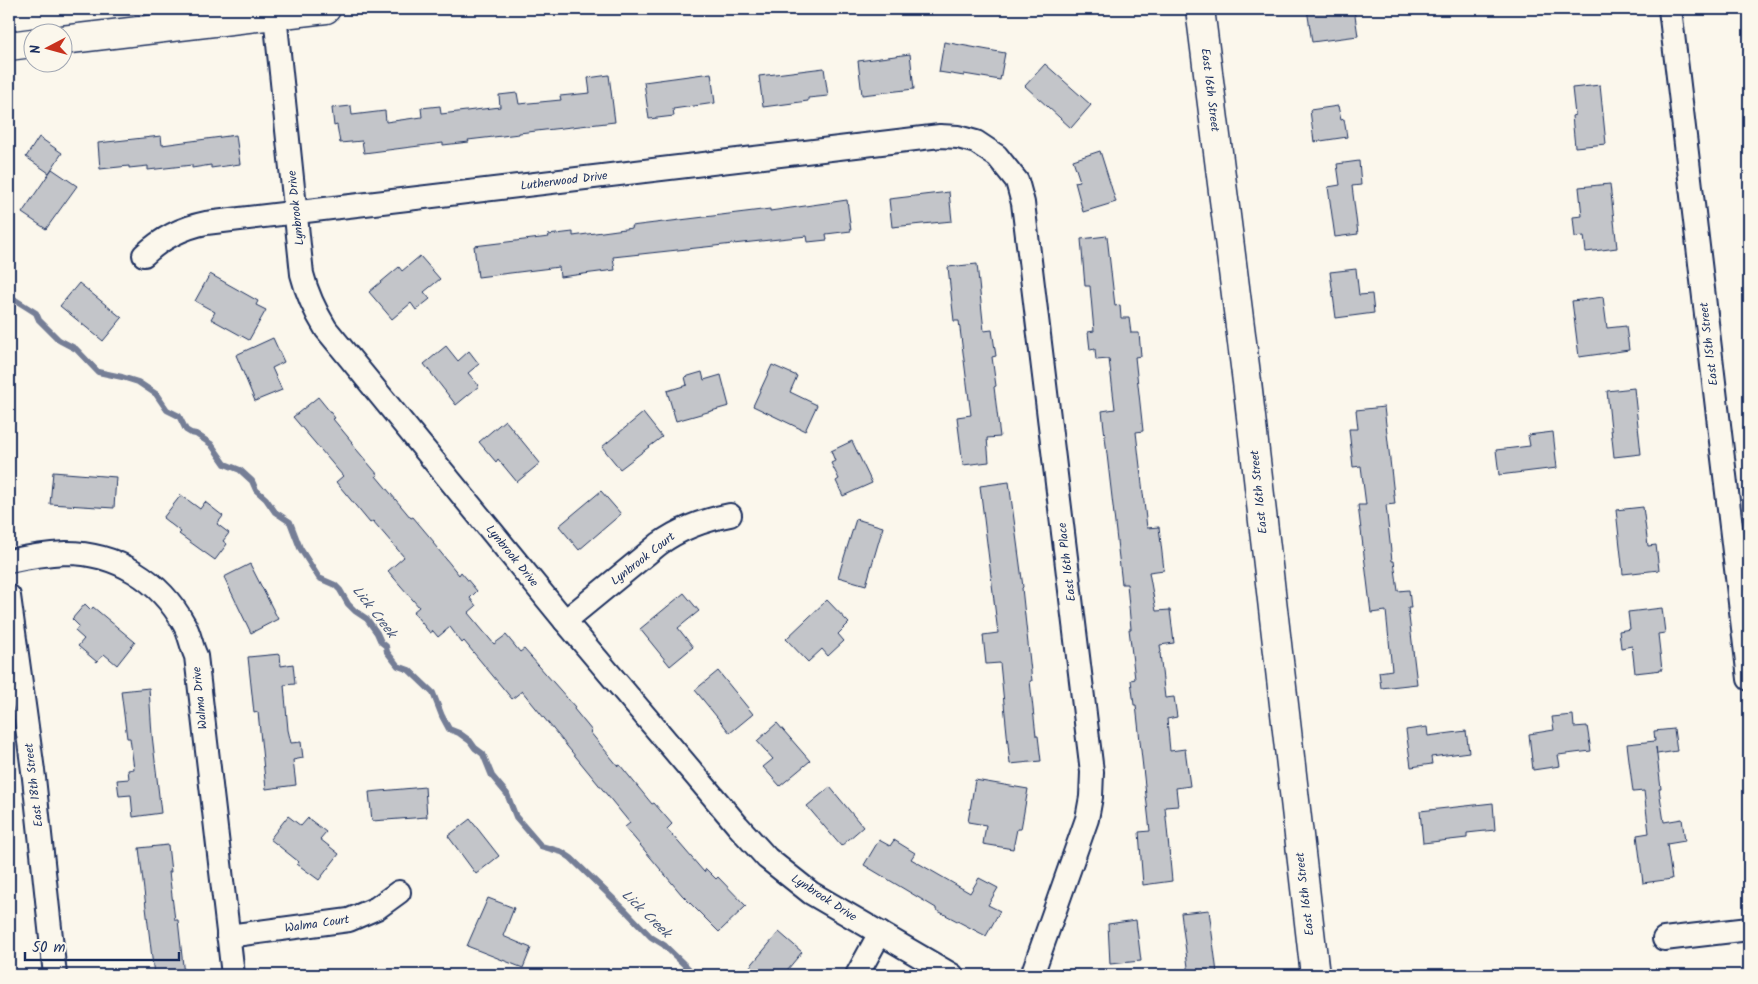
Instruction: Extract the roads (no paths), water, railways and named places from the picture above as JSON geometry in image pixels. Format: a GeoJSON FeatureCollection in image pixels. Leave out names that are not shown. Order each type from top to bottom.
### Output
{"type":"FeatureCollection","features":[{"type":"Feature","properties":{"kind":"street"},"geometry":{"type":"LineString","coordinates":[[72,38],[164,18],[275,15],[326,9]]}},
{"type":"Feature","properties":{"kind":"street","name":"East 16th Street"},"geometry":{"type":"LineString","coordinates":[[1200,9],[1246,373],[1315,975]]}},
{"type":"Feature","properties":{"kind":"street","name":"East 15th Street"},"geometry":{"type":"LineString","coordinates":[[1670,9],[1742,560],[1749,679]]}},
{"type":"Feature","properties":{"kind":"street","name":"Lynbrook Drive"},"geometry":{"type":"LineString","coordinates":[[275,15],[304,284],[315,312],[326,329],[565,621],[738,826],[768,858],[811,893],[952,975]]}},
{"type":"Feature","properties":{"kind":"street"},"geometry":{"type":"LineString","coordinates":[[9,46],[22,44]]}},
{"type":"Feature","properties":{"kind":"street","name":"Lutherwood Drive"},"geometry":{"type":"LineString","coordinates":[[144,255],[161,240],[179,230],[192,226],[940,136],[963,138],[976,142],[990,151]]}},
{"type":"Feature","properties":{"kind":"street","name":"East 16th Place"},"geometry":{"type":"LineString","coordinates":[[990,151],[1002,162],[1017,181],[1023,203],[1092,772],[1092,789],[1087,819],[1032,975]]}},
{"type":"Feature","properties":{"kind":"street","name":"Lynbrook Court"},"geometry":{"type":"LineString","coordinates":[[565,621],[675,533],[706,520],[730,515]]}},
{"type":"Feature","properties":{"kind":"street","name":"Walma Drive"},"geometry":{"type":"LineString","coordinates":[[9,561],[65,554],[84,554],[106,559],[127,567],[153,584],[169,601],[183,622],[196,656],[233,975]]}},
{"type":"Feature","properties":{"kind":"street","name":"East 18th Street"},"geometry":{"type":"LineString","coordinates":[[9,596],[34,778],[55,975]]}},
{"type":"Feature","properties":{"kind":"street","name":"Walma Court"},"geometry":{"type":"LineString","coordinates":[[228,936],[349,920],[377,908],[399,892]]}},
{"type":"Feature","properties":{"kind":"street"},"geometry":{"type":"LineString","coordinates":[[1664,939],[1749,929]]}},
{"type":"Feature","properties":{"kind":"street"},"geometry":{"type":"LineString","coordinates":[[856,975],[880,933]]}},
{"type":"Feature","properties":{"kind":"waterway","name":"Lick Creek"},"geometry":{"type":"LineString","coordinates":[[9,296],[36,313],[39,320],[59,340],[76,349],[98,372],[138,382],[156,394],[167,410],[179,416],[186,430],[211,444],[225,464],[240,470],[252,481],[256,490],[266,499],[275,512],[290,522],[300,548],[319,578],[335,585],[340,590],[348,604],[367,619],[398,666],[409,670],[433,693],[449,729],[470,741],[483,754],[492,776],[507,794],[516,817],[541,846],[562,852],[571,858],[651,937],[664,945],[695,975]]}}]}
